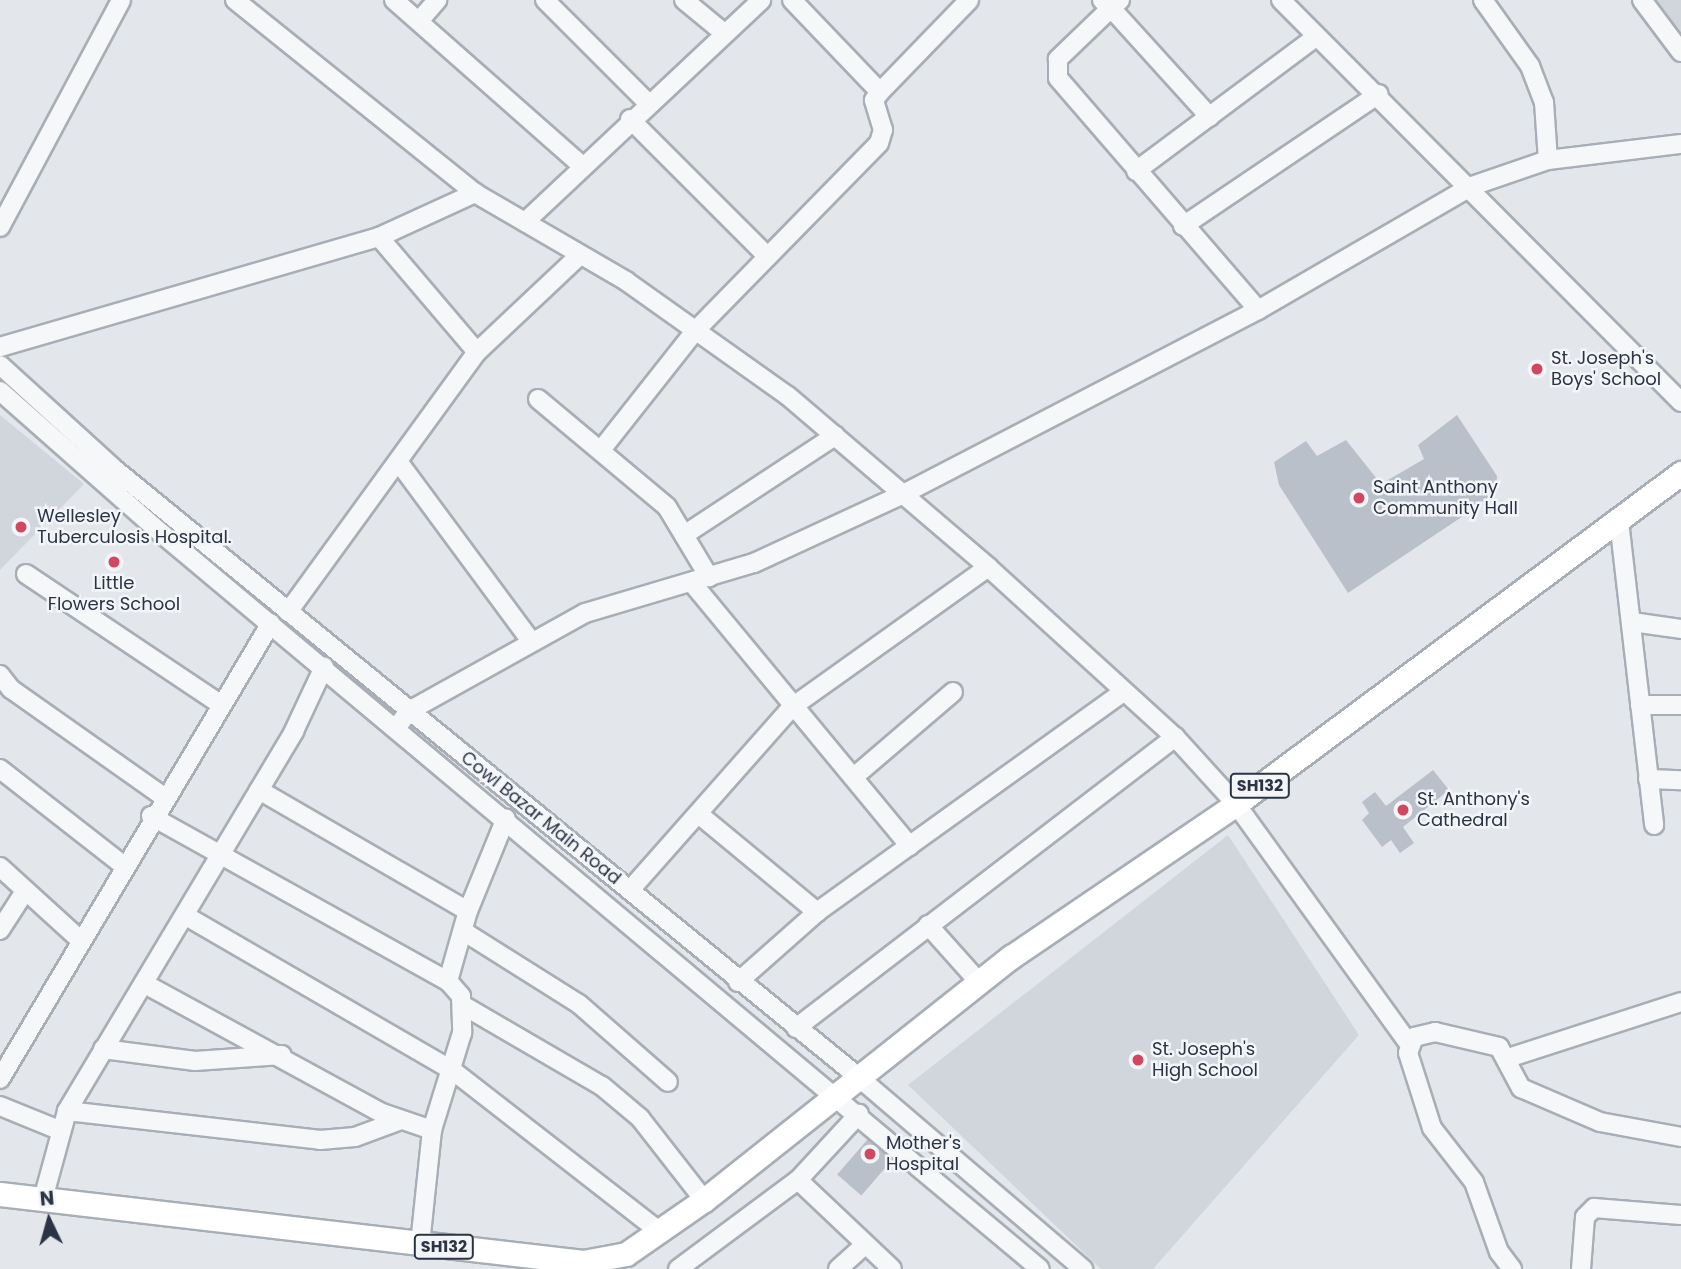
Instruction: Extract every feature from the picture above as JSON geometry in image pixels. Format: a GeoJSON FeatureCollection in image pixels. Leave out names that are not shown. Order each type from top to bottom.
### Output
{"type":"FeatureCollection","features":[{"type":"Feature","properties":{"kind":"main road","name":"SH132"},"geometry":{"type":"LineString","coordinates":[[0,1194],[583,1262],[626,1254],[704,1200],[856,1075],[978,981],[1236,804],[1619,522],[1681,473]]}},
{"type":"Feature","properties":{"kind":"street"},"geometry":{"type":"LineString","coordinates":[[0,227],[121,0]]}},
{"type":"Feature","properties":{"kind":"street"},"geometry":{"type":"LineString","coordinates":[[235,0],[475,193],[580,255],[695,331],[835,436],[988,567],[1175,737],[1236,804],[1409,1044],[1432,1128],[1474,1182],[1499,1252],[1511,1269]]}},
{"type":"Feature","properties":{"kind":"street"},"geometry":{"type":"LineString","coordinates":[[394,0],[582,166]]}},
{"type":"Feature","properties":{"kind":"street"},"geometry":{"type":"LineString","coordinates":[[419,21],[437,0]]}},
{"type":"Feature","properties":{"kind":"street"},"geometry":{"type":"LineString","coordinates":[[545,0],[647,102]]}},
{"type":"Feature","properties":{"kind":"street"},"geometry":{"type":"LineString","coordinates":[[684,0],[724,33]]}},
{"type":"Feature","properties":{"kind":"street"},"geometry":{"type":"LineString","coordinates":[[525,222],[647,102],[761,0]]}},
{"type":"Feature","properties":{"kind":"street"},"geometry":{"type":"LineString","coordinates":[[792,0],[880,92]]}},
{"type":"Feature","properties":{"kind":"street"},"geometry":{"type":"LineString","coordinates":[[1281,0],[1472,186],[1681,402]]}},
{"type":"Feature","properties":{"kind":"street"},"geometry":{"type":"LineString","coordinates":[[1483,0],[1530,66],[1546,112],[1548,160]]}},
{"type":"Feature","properties":{"kind":"street"},"geometry":{"type":"LineString","coordinates":[[1642,0],[1681,52]]}},
{"type":"Feature","properties":{"kind":"street"},"geometry":{"type":"LineString","coordinates":[[601,450],[695,331],[879,143],[883,130],[874,100],[961,3]]}},
{"type":"Feature","properties":{"kind":"street"},"geometry":{"type":"LineString","coordinates":[[1210,117],[1111,3],[1055,69],[1136,171],[1258,310]]}},
{"type":"Feature","properties":{"kind":"street"},"geometry":{"type":"LineString","coordinates":[[1136,171],[1316,37]]}},
{"type":"Feature","properties":{"kind":"street"},"geometry":{"type":"LineString","coordinates":[[1183,226],[1379,94]]}},
{"type":"Feature","properties":{"kind":"street"},"geometry":{"type":"LineString","coordinates":[[630,119],[767,256]]}},
{"type":"Feature","properties":{"kind":"street"},"geometry":{"type":"LineString","coordinates":[[397,727],[409,711],[530,640],[585,613],[701,581],[903,494],[1258,310],[1472,186],[1548,160],[1681,144]]}},
{"type":"Feature","properties":{"kind":"street"},"geometry":{"type":"LineString","coordinates":[[0,347],[379,237],[475,193]]}},
{"type":"Feature","properties":{"kind":"street"},"geometry":{"type":"LineString","coordinates":[[379,237],[477,352]]}},
{"type":"Feature","properties":{"kind":"street"},"geometry":{"type":"LineString","coordinates":[[288,612],[400,464],[477,352],[580,255]]}},
{"type":"Feature","properties":{"kind":"street","name":"Cowl Bazar Main Road"},"geometry":{"type":"LineString","coordinates":[[0,365],[288,612],[630,890],[738,982],[856,1075],[1083,1269]]}},
{"type":"Feature","properties":{"kind":"street","name":"Cowl Bazar Main Road"},"geometry":{"type":"LineString","coordinates":[[0,391],[271,623],[859,1114],[1040,1269]]}},
{"type":"Feature","properties":{"kind":"street"},"geometry":{"type":"LineString","coordinates":[[538,399],[667,507],[684,535],[701,581],[792,707],[855,776],[910,846]]}},
{"type":"Feature","properties":{"kind":"street"},"geometry":{"type":"LineString","coordinates":[[684,535],[835,436]]}},
{"type":"Feature","properties":{"kind":"street"},"geometry":{"type":"LineString","coordinates":[[400,464],[530,640]]}},
{"type":"Feature","properties":{"kind":"street"},"geometry":{"type":"LineString","coordinates":[[1619,522],[1654,825]]}},
{"type":"Feature","properties":{"kind":"street"},"geometry":{"type":"LineString","coordinates":[[630,890],[701,816],[792,707],[988,567]]}},
{"type":"Feature","properties":{"kind":"street"},"geometry":{"type":"LineString","coordinates":[[26,574],[220,704]]}},
{"type":"Feature","properties":{"kind":"street"},"geometry":{"type":"LineString","coordinates":[[1632,622],[1681,629]]}},
{"type":"Feature","properties":{"kind":"street"},"geometry":{"type":"LineString","coordinates":[[0,1079],[151,816],[271,623]]}},
{"type":"Feature","properties":{"kind":"street"},"geometry":{"type":"LineString","coordinates":[[43,1199],[66,1111],[260,790],[324,667]]}},
{"type":"Feature","properties":{"kind":"street"},"geometry":{"type":"LineString","coordinates":[[0,674],[11,690],[164,797]]}},
{"type":"Feature","properties":{"kind":"street"},"geometry":{"type":"LineString","coordinates":[[738,982],[817,912],[1124,691]]}},
{"type":"Feature","properties":{"kind":"street"},"geometry":{"type":"LineString","coordinates":[[855,776],[953,692]]}},
{"type":"Feature","properties":{"kind":"street"},"geometry":{"type":"LineString","coordinates":[[1640,705],[1681,705]]}},
{"type":"Feature","properties":{"kind":"street"},"geometry":{"type":"LineString","coordinates":[[796,1028],[1175,737]]}},
{"type":"Feature","properties":{"kind":"street"},"geometry":{"type":"LineString","coordinates":[[0,769],[124,866]]}},
{"type":"Feature","properties":{"kind":"street"},"geometry":{"type":"LineString","coordinates":[[1648,779],[1681,780]]}},
{"type":"Feature","properties":{"kind":"street"},"geometry":{"type":"LineString","coordinates":[[260,790],[355,851],[468,911]]}},
{"type":"Feature","properties":{"kind":"street"},"geometry":{"type":"LineString","coordinates":[[151,816],[448,981],[466,1007],[602,1086],[640,1118],[704,1200]]}},
{"type":"Feature","properties":{"kind":"street"},"geometry":{"type":"LineString","coordinates":[[701,816],[817,912]]}},
{"type":"Feature","properties":{"kind":"street"},"geometry":{"type":"LineString","coordinates":[[448,981],[468,911],[506,818]]}},
{"type":"Feature","properties":{"kind":"street"},"geometry":{"type":"LineString","coordinates":[[0,867],[79,939]]}},
{"type":"Feature","properties":{"kind":"street"},"geometry":{"type":"LineString","coordinates":[[0,930],[25,891]]}},
{"type":"Feature","properties":{"kind":"street"},"geometry":{"type":"LineString","coordinates":[[186,916],[452,1070],[660,1233]]}},
{"type":"Feature","properties":{"kind":"street"},"geometry":{"type":"LineString","coordinates":[[928,925],[978,981]]}},
{"type":"Feature","properties":{"kind":"street"},"geometry":{"type":"LineString","coordinates":[[463,931],[579,1003],[668,1082]]}},
{"type":"Feature","properties":{"kind":"street"},"geometry":{"type":"LineString","coordinates":[[145,984],[282,1055],[398,1121],[432,1130]]}},
{"type":"Feature","properties":{"kind":"street"},"geometry":{"type":"LineString","coordinates":[[1508,1058],[1681,1002]]}},
{"type":"Feature","properties":{"kind":"street"},"geometry":{"type":"LineString","coordinates":[[420,1244],[432,1130],[452,1070],[466,1007]]}},
{"type":"Feature","properties":{"kind":"street"},"geometry":{"type":"LineString","coordinates":[[1409,1044],[1435,1032],[1499,1047],[1508,1058],[1521,1088],[1600,1122],[1681,1137]]}},
{"type":"Feature","properties":{"kind":"street"},"geometry":{"type":"LineString","coordinates":[[103,1049],[195,1061],[282,1055]]}},
{"type":"Feature","properties":{"kind":"street"},"geometry":{"type":"LineString","coordinates":[[0,1106],[59,1130]]}},
{"type":"Feature","properties":{"kind":"street"},"geometry":{"type":"LineString","coordinates":[[66,1111],[320,1140],[355,1137],[398,1121]]}},
{"type":"Feature","properties":{"kind":"street"},"geometry":{"type":"LineString","coordinates":[[678,1269],[798,1180],[859,1114]]}},
{"type":"Feature","properties":{"kind":"street"},"geometry":{"type":"LineString","coordinates":[[798,1180],[892,1269]]}},
{"type":"Feature","properties":{"kind":"street"},"geometry":{"type":"LineString","coordinates":[[1581,1269],[1586,1217],[1594,1208],[1681,1215]]}},
{"type":"Feature","properties":{"kind":"street"},"geometry":{"type":"LineString","coordinates":[[1040,1269],[1053,1244]]}},
{"type":"Feature","properties":{"kind":"street"},"geometry":{"type":"LineString","coordinates":[[838,1269],[865,1245]]}},
{"type":"Feature","properties":{"kind":"shaded area"},"geometry":{"type":"Polygon","coordinates":[[[1655,0],[1681,0],[1681,32],[1655,0]]]}},
{"type":"Feature","properties":{"kind":"shaded area","name":"Wellesley Tuberculosis Hospital."},"geometry":{"type":"Polygon","coordinates":[[[0,415],[84,484],[0,570],[0,415]]]}},
{"type":"Feature","properties":{"kind":"shaded area","name":"St. Joseph's High School"},"geometry":{"type":"Polygon","coordinates":[[[1228,835],[1359,1035],[1153,1269],[1101,1269],[908,1085],[1228,835]]]}},
{"type":"Feature","properties":{"kind":"building"},"geometry":{"type":"Polygon","coordinates":[[[1457,415],[1497,476],[1496,494],[1348,593],[1279,485],[1274,462],[1306,441],[1317,456],[1346,440],[1381,484],[1424,459],[1418,445],[1457,415]]]}},
{"type":"Feature","properties":{"kind":"building"},"geometry":{"type":"Polygon","coordinates":[[[1433,770],[1449,790],[1403,827],[1414,843],[1400,853],[1391,840],[1382,847],[1362,820],[1369,813],[1362,802],[1375,792],[1386,806],[1433,770]]]}},
{"type":"Feature","properties":{"kind":"building"},"geometry":{"type":"Polygon","coordinates":[[[868,1139],[892,1160],[861,1195],[837,1174],[868,1139]]]}},
{"type":"Feature","properties":{"kind":"place","name":"St. Joseph's Boys' School"},"geometry":{"type":"Point","coordinates":[1537,369]}},
{"type":"Feature","properties":{"kind":"place","name":"Saint Anthony Community Hall"},"geometry":{"type":"Point","coordinates":[1359,498]}},
{"type":"Feature","properties":{"kind":"place","name":"Wellesley Tuberculosis Hospital."},"geometry":{"type":"Point","coordinates":[21,527]}},
{"type":"Feature","properties":{"kind":"place","name":"Little Flowers School"},"geometry":{"type":"Point","coordinates":[114,562]}},
{"type":"Feature","properties":{"kind":"place","name":"St. Anthony's Cathedral"},"geometry":{"type":"Point","coordinates":[1403,810]}},
{"type":"Feature","properties":{"kind":"place","name":"St. Joseph's High School"},"geometry":{"type":"Point","coordinates":[1138,1060]}},
{"type":"Feature","properties":{"kind":"place","name":"Mother's Hospital"},"geometry":{"type":"Point","coordinates":[870,1154]}}]}
